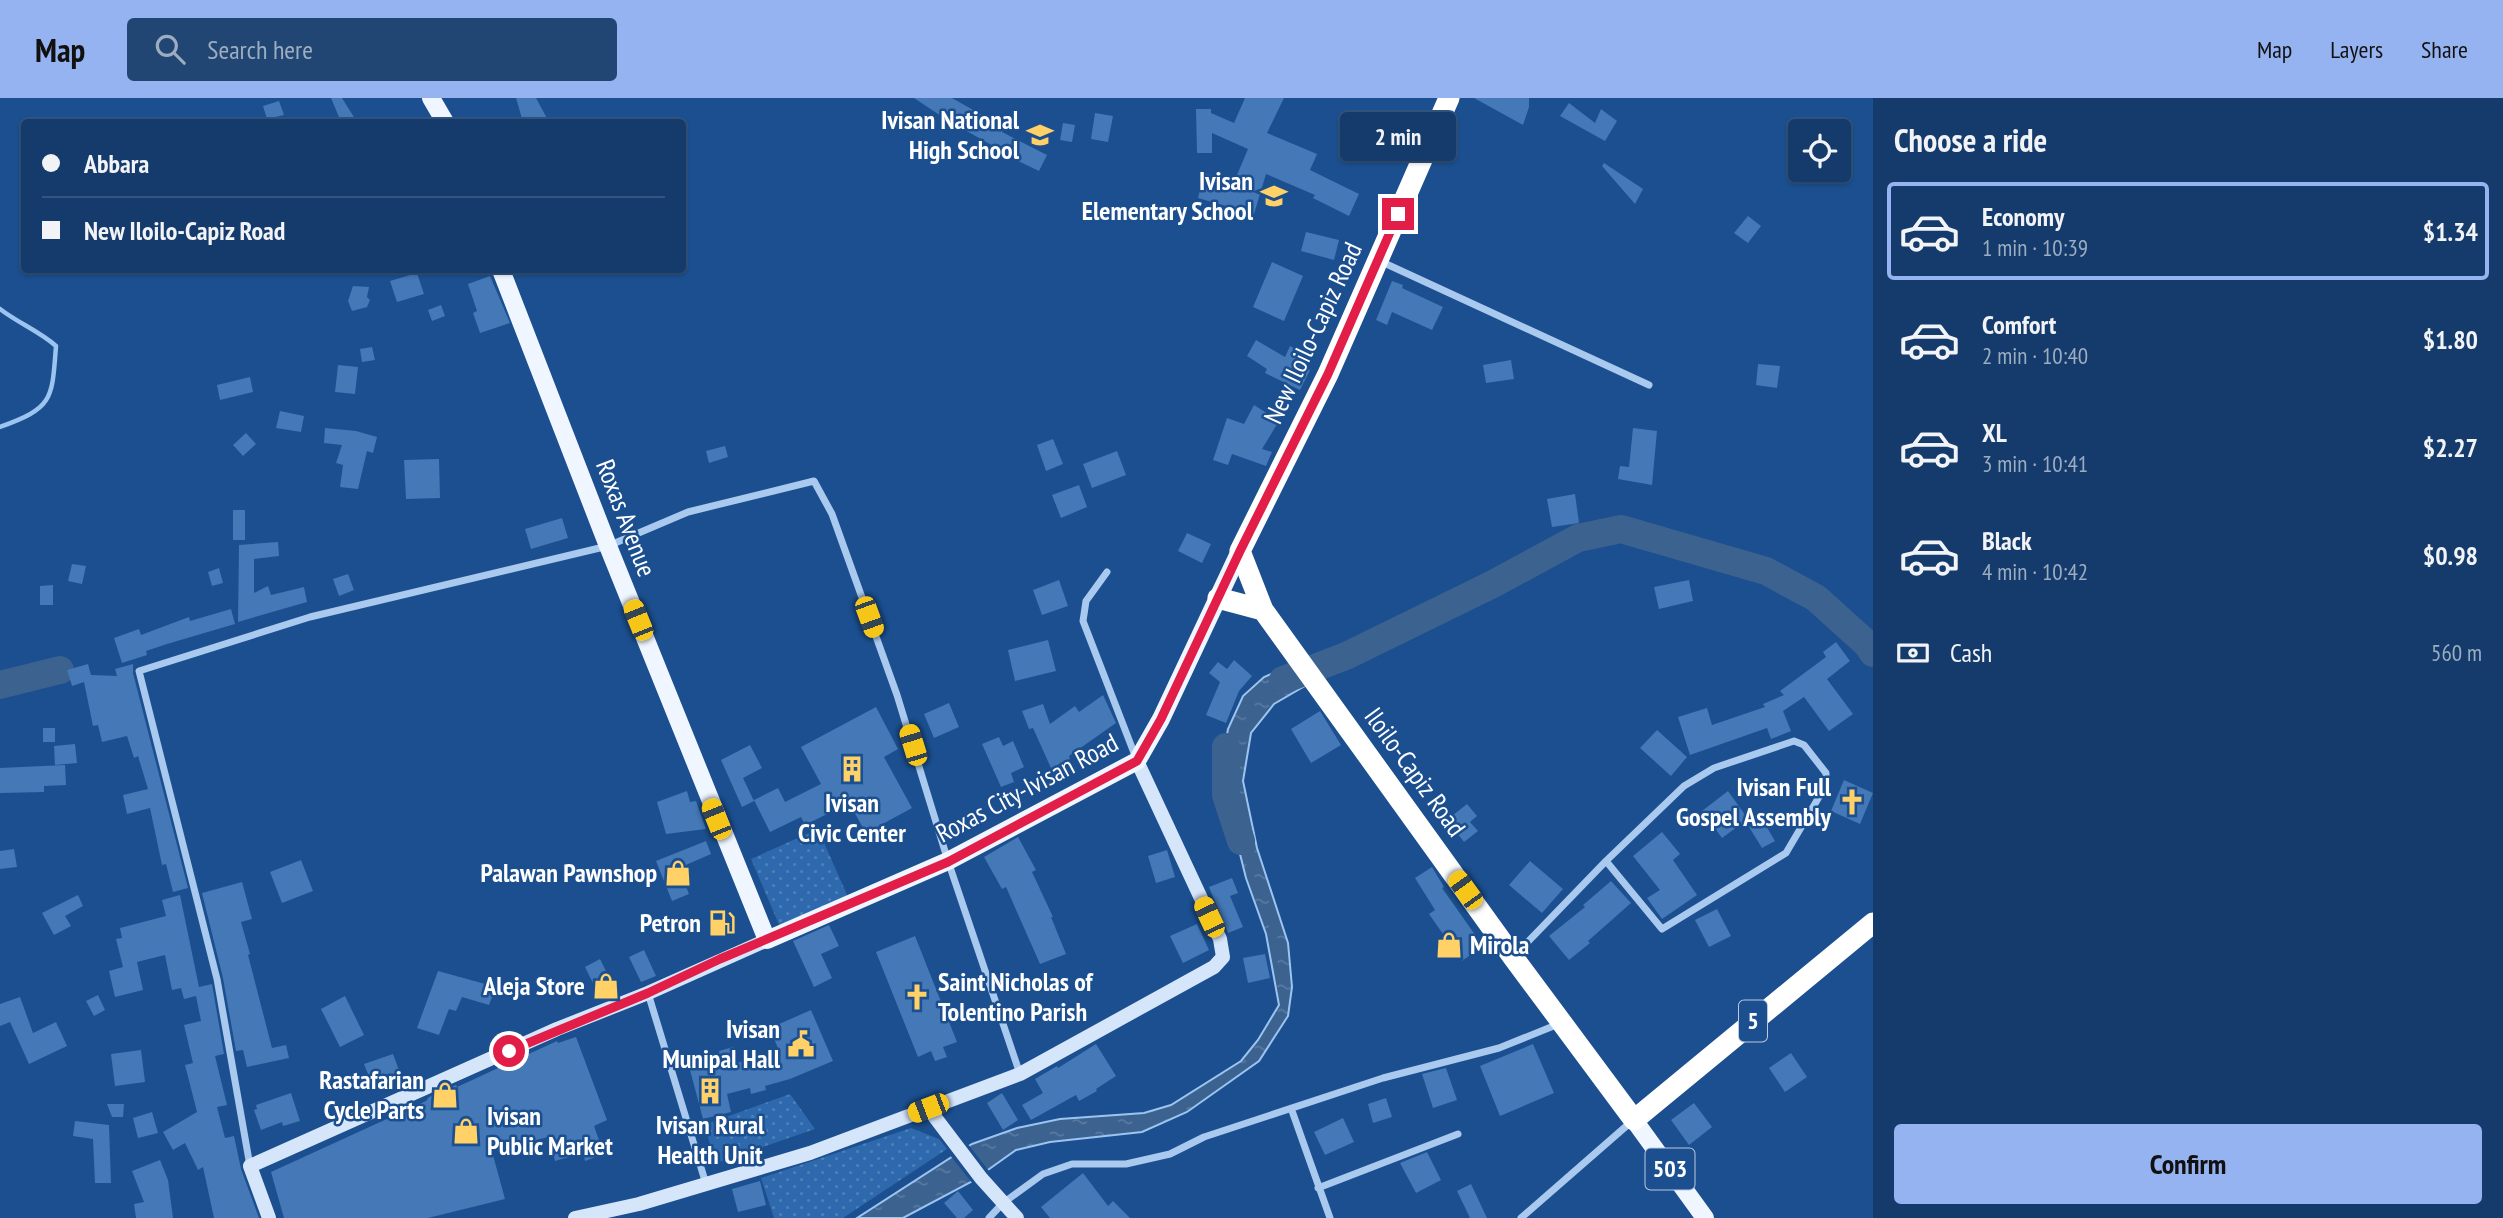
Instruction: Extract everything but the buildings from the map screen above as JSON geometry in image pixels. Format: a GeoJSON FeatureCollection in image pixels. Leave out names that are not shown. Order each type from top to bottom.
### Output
{"type":"FeatureCollection","features":[{"type":"Feature","properties":{"kind":"highway","name":"New Iloilo-Capiz Road"},"geometry":{"type":"LineString","coordinates":[[1240,551],[1328,374],[1449,98]]}},
{"type":"Feature","properties":{"kind":"highway","name":"Iloilo-Capiz Road"},"geometry":{"type":"LineString","coordinates":[[1240,551],[1263,610],[1634,1120]]}},
{"type":"Feature","properties":{"kind":"highway"},"geometry":{"type":"LineString","coordinates":[[1218,598],[1263,610]]}},
{"type":"Feature","properties":{"kind":"highway","name":"5"},"geometry":{"type":"LineString","coordinates":[[1634,1120],[1873,923]]}},
{"type":"Feature","properties":{"kind":"main road"},"geometry":{"type":"LineString","coordinates":[[431,98],[443,119]]}},
{"type":"Feature","properties":{"kind":"main road","name":"Roxas Avenue"},"geometry":{"type":"LineString","coordinates":[[502,273],[766,940]]}},
{"type":"Feature","properties":{"kind":"main road","name":"Roxas City-Ivisan Road"},"geometry":{"type":"LineString","coordinates":[[766,940],[948,862],[1137,761],[1161,719],[1240,551]]}},
{"type":"Feature","properties":{"kind":"main road","name":"503"},"geometry":{"type":"LineString","coordinates":[[1634,1120],[1705,1218]]}},
{"type":"Feature","properties":{"kind":"street"},"geometry":{"type":"LineString","coordinates":[[1378,260],[1649,384]]}},
{"type":"Feature","properties":{"kind":"street"},"geometry":{"type":"LineString","coordinates":[[269,1218],[250,1166],[217,979],[139,670],[310,617],[608,546],[688,512],[814,481],[832,514],[893,682],[948,862],[1020,1074]]}},
{"type":"Feature","properties":{"kind":"street"},"geometry":{"type":"LineString","coordinates":[[575,1218],[639,1204],[810,1153],[1020,1074],[1214,967],[1223,957],[1220,939],[1137,761],[1083,621],[1086,601],[1107,572]]}},
{"type":"Feature","properties":{"kind":"street"},"geometry":{"type":"LineString","coordinates":[[1513,957],[1606,861],[1684,786],[1714,768],[1794,741],[1804,745],[1826,773],[1826,785],[1786,852],[1662,929],[1606,861]]}},
{"type":"Feature","properties":{"kind":"street"},"geometry":{"type":"LineString","coordinates":[[250,1166],[766,940]]}},
{"type":"Feature","properties":{"kind":"street"},"geometry":{"type":"LineString","coordinates":[[648,993],[706,1184]]}},
{"type":"Feature","properties":{"kind":"street"},"geometry":{"type":"LineString","coordinates":[[989,1218],[1003,1203],[1043,1174],[1072,1164],[1126,1164],[1170,1153],[1204,1137],[1291,1108],[1383,1078],[1499,1048],[1562,1023]]}},
{"type":"Feature","properties":{"kind":"street"},"geometry":{"type":"LineString","coordinates":[[928,1108],[981,1178],[1017,1218]]}},
{"type":"Feature","properties":{"kind":"street"},"geometry":{"type":"LineString","coordinates":[[1291,1108],[1330,1218]]}},
{"type":"Feature","properties":{"kind":"street"},"geometry":{"type":"LineString","coordinates":[[1521,1218],[1634,1120]]}},
{"type":"Feature","properties":{"kind":"street"},"geometry":{"type":"LineString","coordinates":[[1318,1188],[1458,1134]]}},
{"type":"Feature","properties":{"kind":"shaded area"},"geometry":{"type":"Polygon","coordinates":[[[818,829],[848,897],[780,927],[751,859],[818,829]]]}},
{"type":"Feature","properties":{"kind":"shaded area"},"geometry":{"type":"Polygon","coordinates":[[[790,1094],[815,1129],[716,1163],[704,1125],[790,1094]]]}},
{"type":"Feature","properties":{"kind":"shaded area"},"geometry":{"type":"Polygon","coordinates":[[[911,1128],[939,1139],[947,1149],[843,1218],[774,1218],[761,1178],[911,1128]]]}},
{"type":"Feature","properties":{"kind":"water"},"geometry":{"type":"Polygon","coordinates":[[[1295,664],[1310,683],[1274,704],[1251,733],[1243,781],[1257,848],[1288,943],[1292,987],[1288,1016],[1259,1061],[1187,1112],[1142,1132],[1050,1142],[1016,1150],[971,1182],[903,1218],[857,1218],[972,1144],[1017,1128],[1060,1119],[1144,1113],[1171,1105],[1241,1061],[1258,1040],[1279,1005],[1266,934],[1246,878],[1235,834],[1222,761],[1228,729],[1243,696],[1264,677],[1295,664]]]}},
{"type":"Feature","properties":{"kind":"pier"},"geometry":{"type":"Polygon","coordinates":[[[967,1143],[989,1171],[973,1184],[949,1154],[967,1143]]]}},
{"type":"Feature","properties":{"kind":"waterway"},"geometry":{"type":"LineString","coordinates":[[0,309],[56,346],[53,379],[46,400],[31,414],[0,427]]}},
{"type":"Feature","properties":{"kind":"waterway"},"geometry":{"type":"LineString","coordinates":[[1283,680],[1346,656],[1493,584],[1578,538],[1621,529],[1766,571],[1816,598],[1867,644],[1873,653]]}},
{"type":"Feature","properties":{"kind":"waterway"},"geometry":{"type":"LineString","coordinates":[[0,685],[60,670]]}},
{"type":"Feature","properties":{"kind":"waterway"},"geometry":{"type":"LineString","coordinates":[[1226,747],[1226,795],[1241,841]]}},
{"type":"Feature","properties":{"kind":"place","name":"Ivisan National High School"},"geometry":{"type":"Point","coordinates":[1040,135]}},
{"type":"Feature","properties":{"kind":"place","name":"Ivisan Elementary School"},"geometry":{"type":"Point","coordinates":[1274,196]}},
{"type":"Feature","properties":{"kind":"place","name":"Ivisan Civic Center"},"geometry":{"type":"Point","coordinates":[852,769]}},
{"type":"Feature","properties":{"kind":"place","name":"Ivisan Full Gospel Assembly"},"geometry":{"type":"Point","coordinates":[1852,802]}},
{"type":"Feature","properties":{"kind":"place","name":"Palawan Pawnshop"},"geometry":{"type":"Point","coordinates":[678,873]}},
{"type":"Feature","properties":{"kind":"place","name":"Petron"},"geometry":{"type":"Point","coordinates":[722,923]}},
{"type":"Feature","properties":{"kind":"place","name":"Mirola"},"geometry":{"type":"Point","coordinates":[1449,945]}},
{"type":"Feature","properties":{"kind":"place","name":"Aleja Store"},"geometry":{"type":"Point","coordinates":[606,986]}},
{"type":"Feature","properties":{"kind":"place","name":"Saint Nicholas of Tolentino Parish"},"geometry":{"type":"Point","coordinates":[917,997]}},
{"type":"Feature","properties":{"kind":"place","name":"Ivisan Munipal Hall"},"geometry":{"type":"Point","coordinates":[801,1044]}},
{"type":"Feature","properties":{"kind":"place","name":"Ivisan Rural Health Unit"},"geometry":{"type":"Point","coordinates":[710,1091]}},
{"type":"Feature","properties":{"kind":"place","name":"Rastafarian Cycle Parts"},"geometry":{"type":"Point","coordinates":[445,1095]}},
{"type":"Feature","properties":{"kind":"place","name":"Ivisan Public Market"},"geometry":{"type":"Point","coordinates":[466,1131]}},
{"type":"Feature","properties":{"kind":"route"},"geometry":{"type":"LineString","coordinates":[[509,1051],[948,862],[1137,761],[1161,719],[1328,374],[1398,214]]}}]}
